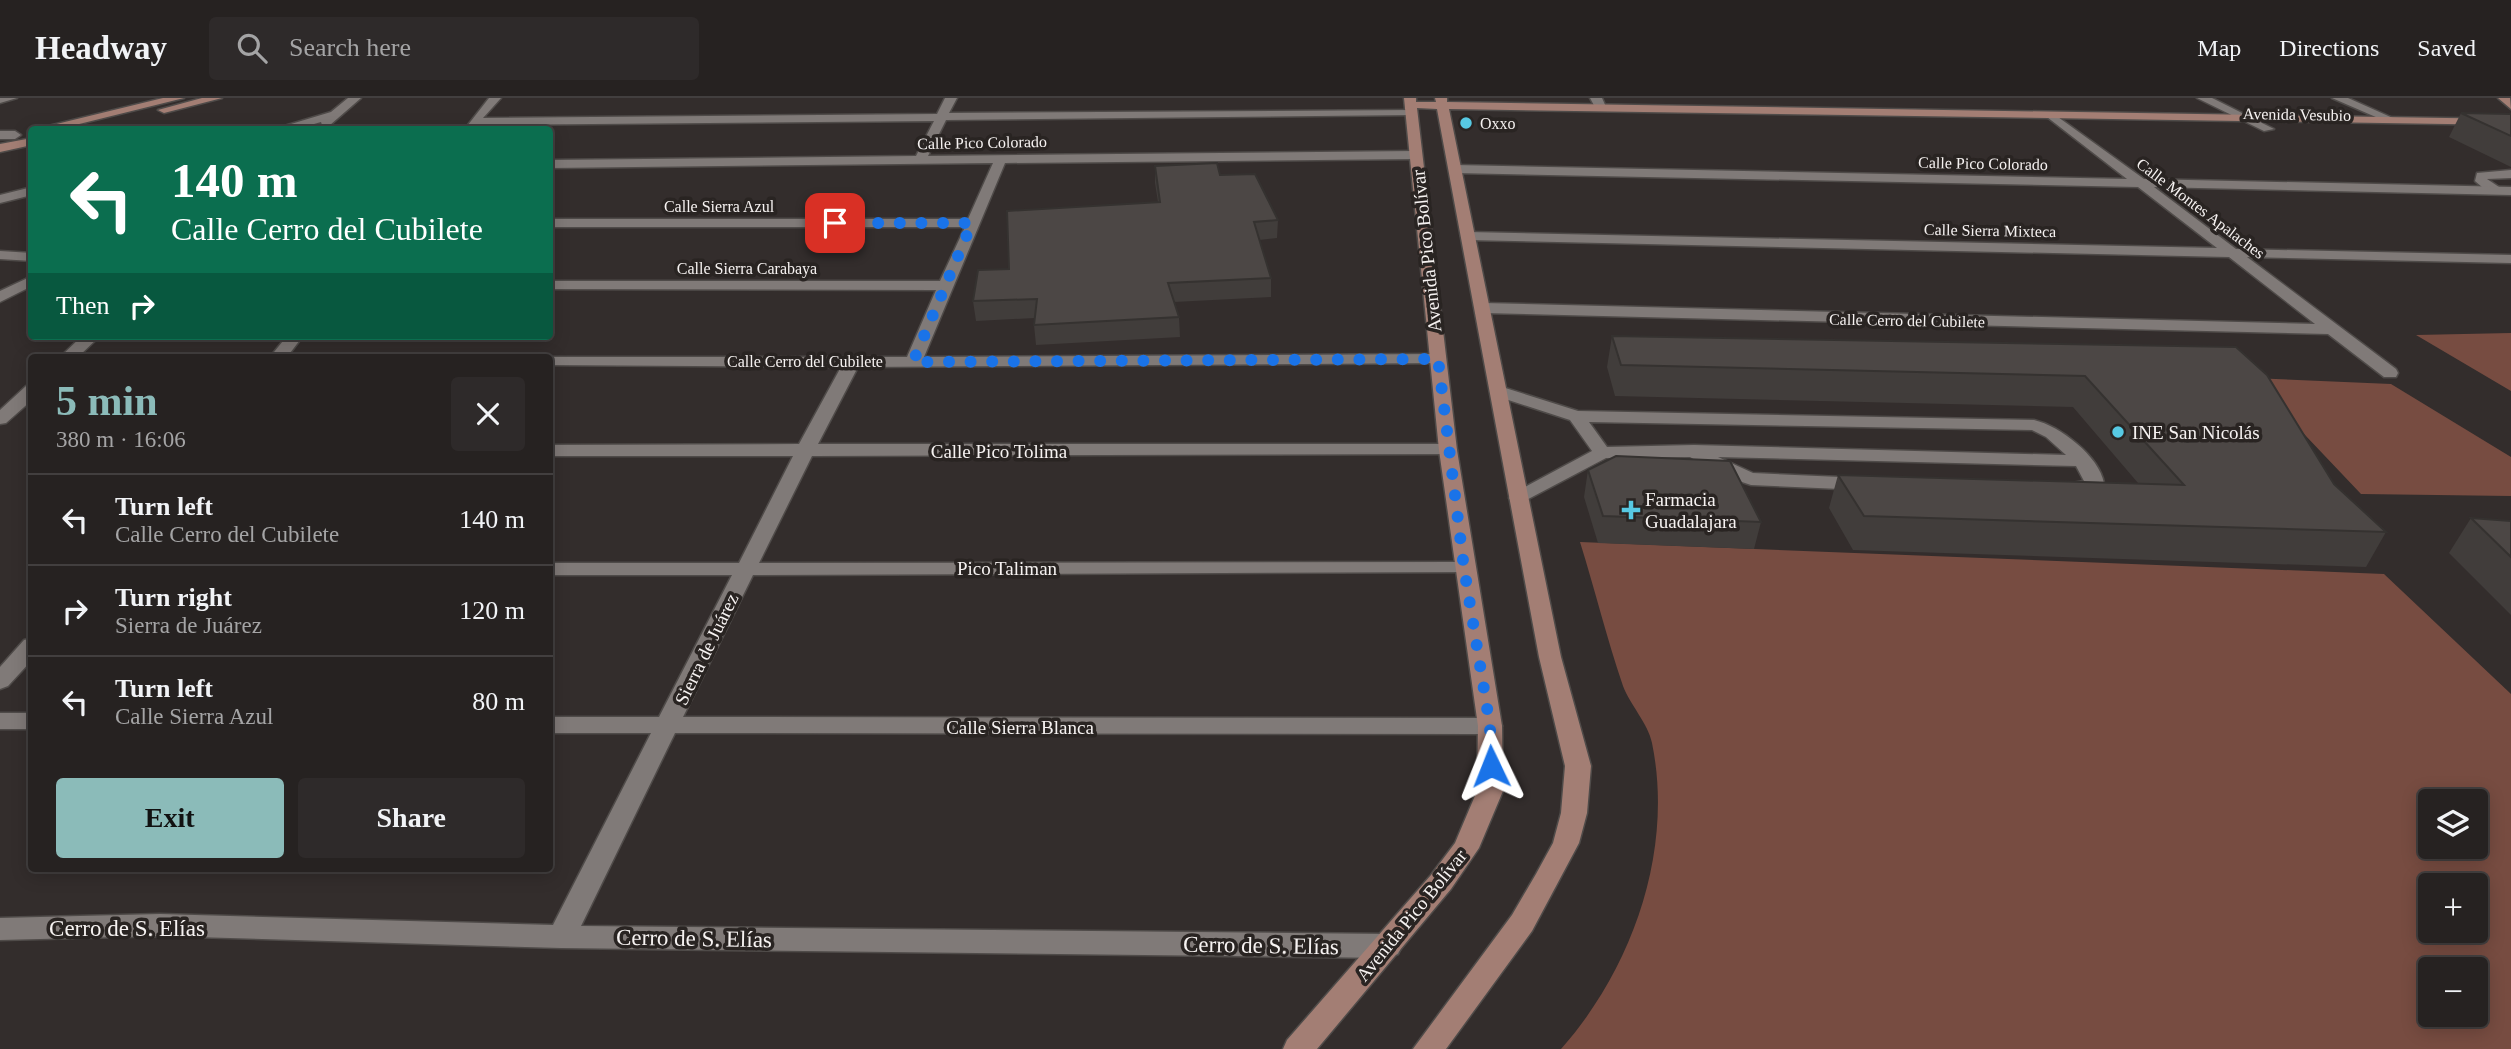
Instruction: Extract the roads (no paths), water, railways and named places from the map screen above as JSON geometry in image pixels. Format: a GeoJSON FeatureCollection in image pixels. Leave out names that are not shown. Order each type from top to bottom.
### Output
{"type":"FeatureCollection","features":[{"type":"Feature","properties":{"kind":"street"},"geometry":{"type":"LineString","coordinates":[[0,100],[9,98]]}},
{"type":"Feature","properties":{"kind":"street"},"geometry":{"type":"LineString","coordinates":[[55,126],[177,98]]}},
{"type":"Feature","properties":{"kind":"street"},"geometry":{"type":"LineString","coordinates":[[97,126],[216,98]]}},
{"type":"Feature","properties":{"kind":"street"},"geometry":{"type":"LineString","coordinates":[[323,126],[355,98]]}},
{"type":"Feature","properties":{"kind":"street"},"geometry":{"type":"LineString","coordinates":[[472,126],[495,98]]}},
{"type":"Feature","properties":{"kind":"street"},"geometry":{"type":"LineString","coordinates":[[920,160],[951,98]]}},
{"type":"Feature","properties":{"kind":"street"},"geometry":{"type":"LineString","coordinates":[[2203,98],[2268,130]]}},
{"type":"Feature","properties":{"kind":"street"},"geometry":{"type":"LineString","coordinates":[[2338,98],[2389,120]]}},
{"type":"Feature","properties":{"kind":"street"},"geometry":{"type":"LineString","coordinates":[[2504,98],[2511,106]]}},
{"type":"Feature","properties":{"kind":"street","name":"Avenida Vesubio"},"geometry":{"type":"LineString","coordinates":[[1442,106],[1598,102],[2051,115],[2511,121]]}},
{"type":"Feature","properties":{"kind":"street"},"geometry":{"type":"LineString","coordinates":[[472,126],[1411,105]]}},
{"type":"Feature","properties":{"kind":"street","name":"Avenida Vesubio"},"geometry":{"type":"LineString","coordinates":[[1411,105],[2065,126],[2511,132]]}},
{"type":"Feature","properties":{"kind":"street","name":"Avenida Pico Bolívar"},"geometry":{"type":"LineString","coordinates":[[1298,1049],[1441,883],[1466,848],[1490,791],[1490,726],[1448,450],[1411,105]]}},
{"type":"Feature","properties":{"kind":"street","name":"Avenida Pico Bolívar"},"geometry":{"type":"LineString","coordinates":[[1428,1049],[1522,923],[1566,843],[1574,813],[1578,766],[1549,657],[1442,106]]}},
{"type":"Feature","properties":{"kind":"street"},"geometry":{"type":"LineString","coordinates":[[2471,121],[2502,117],[2511,112]]}},
{"type":"Feature","properties":{"kind":"street"},"geometry":{"type":"LineString","coordinates":[[293,126],[335,115]]}},
{"type":"Feature","properties":{"kind":"street","name":"Calle Montes Apalaches"},"geometry":{"type":"LineString","coordinates":[[2051,115],[2390,373]]}},
{"type":"Feature","properties":{"kind":"street"},"geometry":{"type":"LineString","coordinates":[[0,137],[28,132]]}},
{"type":"Feature","properties":{"kind":"street"},"geometry":{"type":"LineString","coordinates":[[0,148],[28,142]]}},
{"type":"Feature","properties":{"kind":"street","name":"Calle Pico Colorado"},"geometry":{"type":"LineString","coordinates":[[553,164],[1415,155]]}},
{"type":"Feature","properties":{"kind":"street"},"geometry":{"type":"LineString","coordinates":[[913,362],[1001,159]]}},
{"type":"Feature","properties":{"kind":"street","name":"Calle Pico Colorado"},"geometry":{"type":"LineString","coordinates":[[1455,169],[2511,191]]}},
{"type":"Feature","properties":{"kind":"street"},"geometry":{"type":"LineString","coordinates":[[2494,190],[2481,181],[2482,176],[2511,174]]}},
{"type":"Feature","properties":{"kind":"street"},"geometry":{"type":"LineString","coordinates":[[0,199],[28,192]]}},
{"type":"Feature","properties":{"kind":"street","name":"Calle Sierra Azul"},"geometry":{"type":"LineString","coordinates":[[553,223],[972,223]]}},
{"type":"Feature","properties":{"kind":"street","name":"Calle Sierra Mixteca"},"geometry":{"type":"LineString","coordinates":[[1468,236],[2511,259]]}},
{"type":"Feature","properties":{"kind":"street"},"geometry":{"type":"LineString","coordinates":[[0,255],[28,257]]}},
{"type":"Feature","properties":{"kind":"street"},"geometry":{"type":"LineString","coordinates":[[0,297],[28,281]]}},
{"type":"Feature","properties":{"kind":"street","name":"Calle Sierra Carabaya"},"geometry":{"type":"LineString","coordinates":[[553,285],[945,286]]}},
{"type":"Feature","properties":{"kind":"street","name":"Calle Cerro del Cubilete"},"geometry":{"type":"LineString","coordinates":[[1483,308],[2331,328]]}},
{"type":"Feature","properties":{"kind":"street"},"geometry":{"type":"LineString","coordinates":[[71,354],[87,340]]}},
{"type":"Feature","properties":{"kind":"street"},"geometry":{"type":"LineString","coordinates":[[280,354],[292,340]]}},
{"type":"Feature","properties":{"kind":"street","name":"Calle Cerro del Cubilete"},"geometry":{"type":"LineString","coordinates":[[553,360],[913,362],[1438,359]]}},
{"type":"Feature","properties":{"kind":"street","name":"Sierra de Juárez"},"geometry":{"type":"LineString","coordinates":[[561,937],[852,362]]}},
{"type":"Feature","properties":{"kind":"street"},"geometry":{"type":"LineString","coordinates":[[1499,391],[1576,416],[2034,425],[2054,432],[2082,461],[2094,483],[2090,486],[2045,489]]}},
{"type":"Feature","properties":{"kind":"street"},"geometry":{"type":"LineString","coordinates":[[0,419],[28,394]]}},
{"type":"Feature","properties":{"kind":"street"},"geometry":{"type":"LineString","coordinates":[[1576,416],[1602,453]]}},
{"type":"Feature","properties":{"kind":"street","name":"Calle Pico Tolima"},"geometry":{"type":"LineString","coordinates":[[553,450],[1448,450]]}},
{"type":"Feature","properties":{"kind":"street"},"geometry":{"type":"LineString","coordinates":[[1519,498],[1602,453],[1694,451],[2082,461]]}},
{"type":"Feature","properties":{"kind":"street"},"geometry":{"type":"LineString","coordinates":[[1694,451],[1751,480],[1886,485]]}},
{"type":"Feature","properties":{"kind":"street","name":"Pico Taliman"},"geometry":{"type":"LineString","coordinates":[[553,569],[1464,568]]}},
{"type":"Feature","properties":{"kind":"street"},"geometry":{"type":"LineString","coordinates":[[0,681],[28,650]]}},
{"type":"Feature","properties":{"kind":"street"},"geometry":{"type":"LineString","coordinates":[[0,721],[28,721]]}},
{"type":"Feature","properties":{"kind":"street","name":"Calle Sierra Blanca"},"geometry":{"type":"LineString","coordinates":[[553,725],[667,728],[1490,726]]}},
{"type":"Feature","properties":{"kind":"street","name":"Cerro de S. Elías"},"geometry":{"type":"LineString","coordinates":[[0,929],[160,925],[561,937],[1388,946]]}},
{"type":"Feature","properties":{"kind":"place","name":"Oxxo"},"geometry":{"type":"Point","coordinates":[1466,123]}},
{"type":"Feature","properties":{"kind":"place","name":"INE San Nicolás"},"geometry":{"type":"Point","coordinates":[2118,432]}},
{"type":"Feature","properties":{"kind":"place","name":"Farmacia Guadalajara"},"geometry":{"type":"Point","coordinates":[1631,510]}}]}
